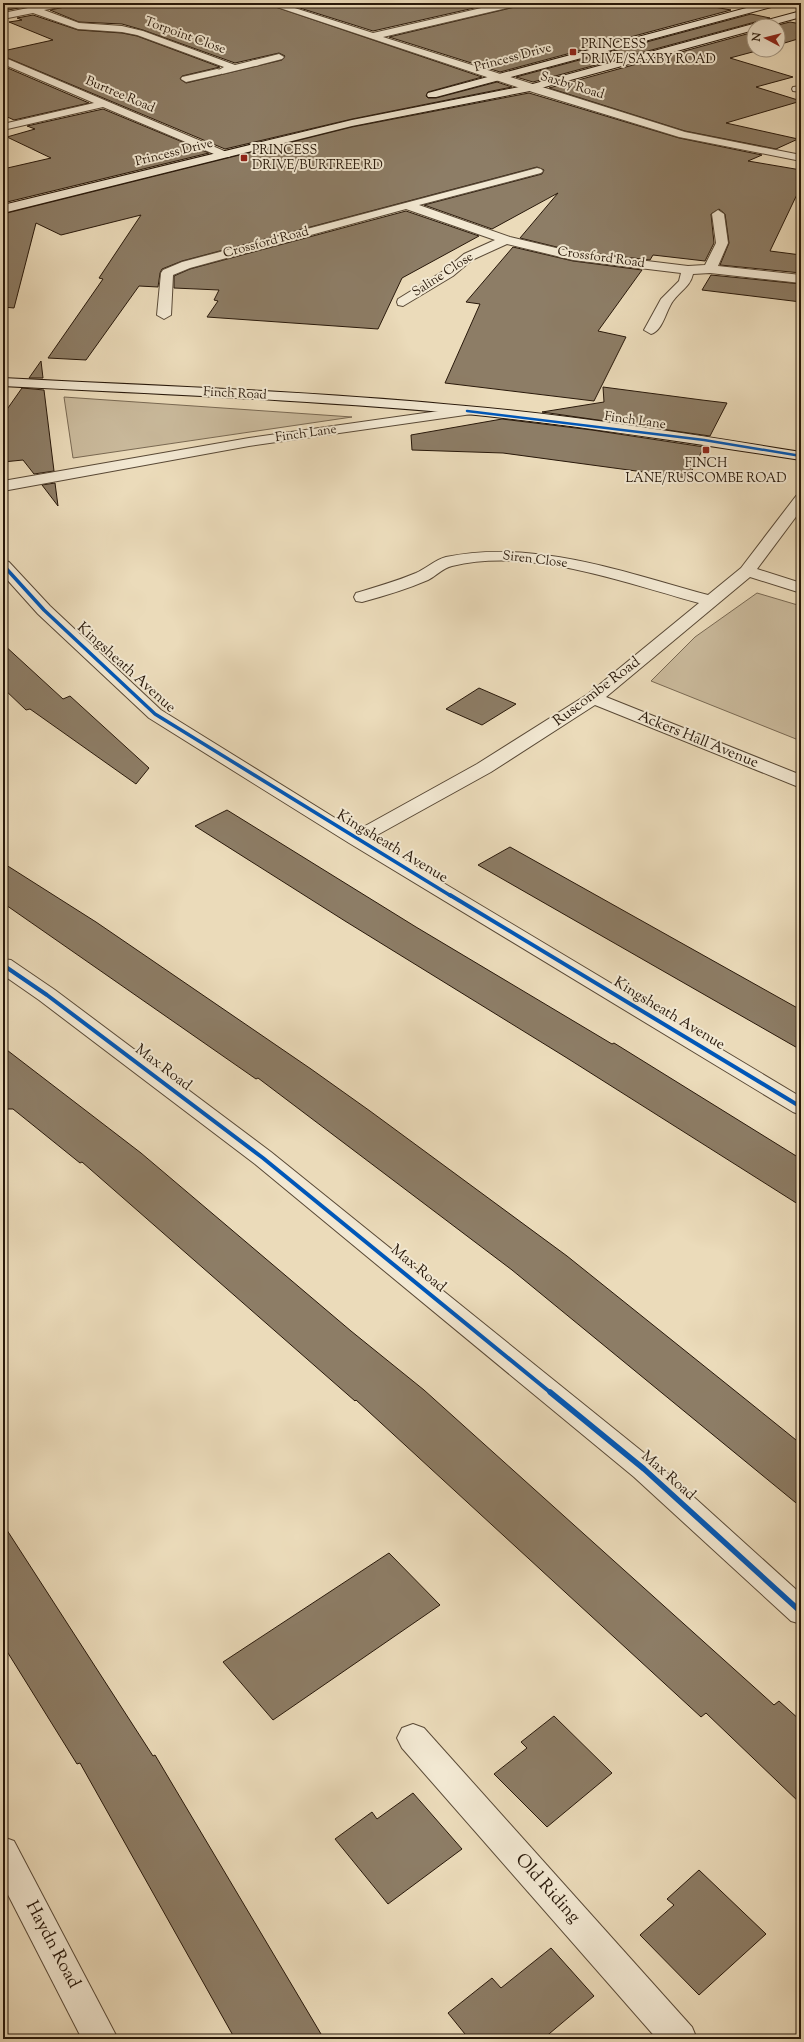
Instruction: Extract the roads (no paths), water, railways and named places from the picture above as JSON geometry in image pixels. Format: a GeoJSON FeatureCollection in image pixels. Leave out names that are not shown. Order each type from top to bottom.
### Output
{"type":"FeatureCollection","features":[{"type":"Feature","properties":{"kind":"street"},"geometry":{"type":"LineString","coordinates":[[3,16],[67,3]]}},
{"type":"Feature","properties":{"kind":"street","name":"Saxby Road"},"geometry":{"type":"LineString","coordinates":[[270,3],[530,88],[683,134],[801,158]]}},
{"type":"Feature","properties":{"kind":"street"},"geometry":{"type":"LineString","coordinates":[[374,36],[515,3]]}},
{"type":"Feature","properties":{"kind":"street","name":"Princess Drive"},"geometry":{"type":"LineString","coordinates":[[424,97],[497,76],[776,3]]}},
{"type":"Feature","properties":{"kind":"street","name":"Torpoint Close"},"geometry":{"type":"LineString","coordinates":[[34,10],[78,26],[122,29],[140,33],[235,68]]}},
{"type":"Feature","properties":{"kind":"street","name":"Princess Drive"},"geometry":{"type":"LineString","coordinates":[[786,18],[801,14]]}},
{"type":"Feature","properties":{"kind":"street","name":"Princess Drive"},"geometry":{"type":"LineString","coordinates":[[3,209],[352,123],[530,88],[746,28]]}},
{"type":"Feature","properties":{"kind":"street"},"geometry":{"type":"LineString","coordinates":[[186,79],[279,57]]}},
{"type":"Feature","properties":{"kind":"street","name":"Burtree Road"},"geometry":{"type":"LineString","coordinates":[[3,60],[225,155]]}},
{"type":"Feature","properties":{"kind":"street","name":"Princess Drive"},"geometry":{"type":"LineString","coordinates":[[352,123],[409,101]]}},
{"type":"Feature","properties":{"kind":"street"},"geometry":{"type":"LineString","coordinates":[[3,127],[105,103]]}},
{"type":"Feature","properties":{"kind":"street","name":"Crossford Road"},"geometry":{"type":"LineString","coordinates":[[164,315],[167,273],[186,265],[407,205],[439,194],[510,180],[537,171]]}},
{"type":"Feature","properties":{"kind":"street","name":"Crossford Road"},"geometry":{"type":"LineString","coordinates":[[407,205],[506,240],[573,256],[688,270],[710,269],[801,279]]}},
{"type":"Feature","properties":{"kind":"street"},"geometry":{"type":"LineString","coordinates":[[710,269],[722,243],[718,214]]}},
{"type":"Feature","properties":{"kind":"street","name":"Saline Close"},"geometry":{"type":"LineString","coordinates":[[404,302],[449,273],[468,257],[506,240]]}},
{"type":"Feature","properties":{"kind":"street"},"geometry":{"type":"LineString","coordinates":[[651,330],[667,299],[685,282],[688,270]]}},
{"type":"Feature","properties":{"kind":"street","name":"Finch Road"},"geometry":{"type":"LineString","coordinates":[[3,382],[284,396],[467,410]]}},
{"type":"Feature","properties":{"kind":"street","name":"Finch Lane"},"geometry":{"type":"LineString","coordinates":[[3,486],[249,442],[467,410],[696,439],[801,456]]}},
{"type":"Feature","properties":{"kind":"street","name":"Ruscombe Road"},"geometry":{"type":"LineString","coordinates":[[356,840],[484,768],[594,698],[747,571],[801,499]]}},
{"type":"Feature","properties":{"kind":"street","name":"Siren Close"},"geometry":{"type":"LineString","coordinates":[[361,597],[431,572],[444,563],[475,556],[513,556],[572,564],[711,601]]}},
{"type":"Feature","properties":{"kind":"street","name":"Kingsheath Avenue"},"geometry":{"type":"LineString","coordinates":[[3,565],[44,610],[155,714],[356,840],[801,1107]]}},
{"type":"Feature","properties":{"kind":"street"},"geometry":{"type":"LineString","coordinates":[[747,571],[801,588]]}},
{"type":"Feature","properties":{"kind":"street","name":"Ackers Hall Avenue"},"geometry":{"type":"LineString","coordinates":[[594,698],[801,782]]}},
{"type":"Feature","properties":{"kind":"street","name":"Max Road"},"geometry":{"type":"LineString","coordinates":[[3,965],[47,995],[269,1164],[644,1470],[801,1612]]}},
{"type":"Feature","properties":{"kind":"street","name":"Old Riding"},"geometry":{"type":"LineString","coordinates":[[413,1738],[680,2039]]}},
{"type":"Feature","properties":{"kind":"street","name":"Haydn Road"},"geometry":{"type":"LineString","coordinates":[[3,1852],[101,2039]]}},
{"type":"Feature","properties":{"kind":"place","name":"PRINCESS DRIVE/SAXBY ROAD"},"geometry":{"type":"Point","coordinates":[573,52]}},
{"type":"Feature","properties":{"kind":"place","name":"PRINCESS DRIVE/BURTREE RD"},"geometry":{"type":"Point","coordinates":[244,158]}},
{"type":"Feature","properties":{"kind":"place","name":"FINCH LANE/RUSCOMBE ROAD"},"geometry":{"type":"Point","coordinates":[706,450]}}]}
